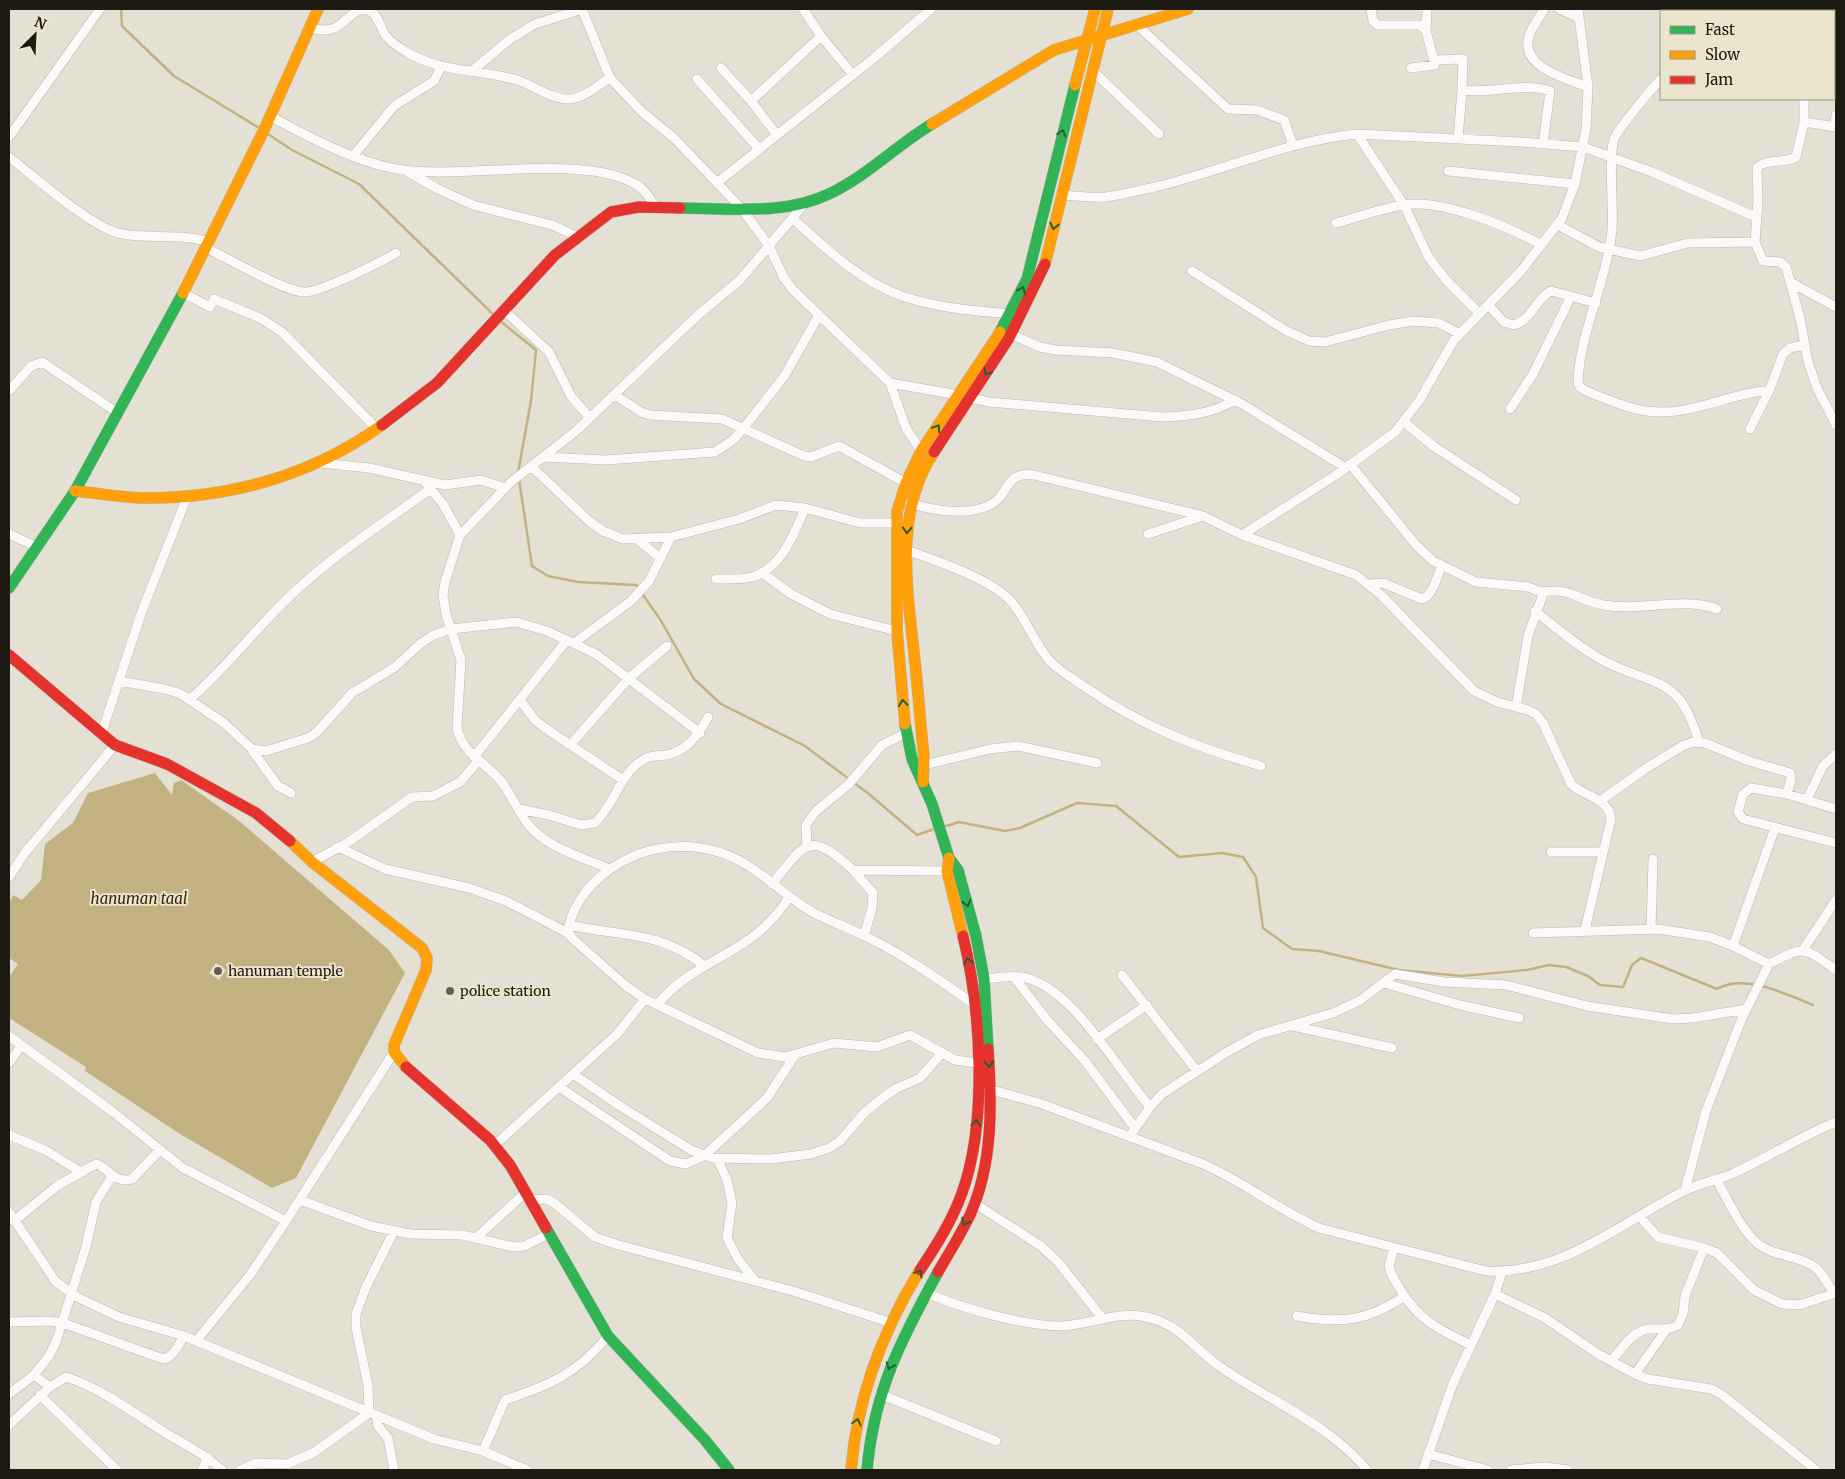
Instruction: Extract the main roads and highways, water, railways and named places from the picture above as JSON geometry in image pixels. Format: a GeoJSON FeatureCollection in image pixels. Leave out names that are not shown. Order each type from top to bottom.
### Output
{"type":"FeatureCollection","features":[{"type":"Feature","properties":{"kind":"water","name":"hanuman taal"},"geometry":{"type":"Polygon","coordinates":[[[155,773],[172,795],[174,783],[181,780],[238,820],[389,950],[405,973],[296,1178],[272,1188],[180,1134],[85,1071],[86,1067],[9,1018],[9,977],[18,964],[9,958],[9,904],[13,895],[22,900],[41,880],[45,844],[73,823],[88,793],[155,773]],[[216,963],[209,973],[219,980],[226,970],[216,963]]]}},
{"type":"Feature","properties":{"kind":"waterway"},"geometry":{"type":"LineString","coordinates":[[121,9],[122,26],[174,76],[261,129]]}},
{"type":"Feature","properties":{"kind":"waterway"},"geometry":{"type":"LineString","coordinates":[[265,132],[292,150],[359,184],[495,316]]}},
{"type":"Feature","properties":{"kind":"waterway"},"geometry":{"type":"LineString","coordinates":[[499,320],[536,350],[531,401],[518,473]]}},
{"type":"Feature","properties":{"kind":"waterway"},"geometry":{"type":"LineString","coordinates":[[519,479],[532,566],[548,576],[578,582],[636,585],[660,619],[694,679],[721,704],[805,746],[869,794],[917,835],[937,828]]}},
{"type":"Feature","properties":{"kind":"waterway"},"geometry":{"type":"LineString","coordinates":[[943,827],[959,822],[1005,831],[1020,828],[1077,803],[1116,806],[1179,857],[1222,853],[1243,857],[1256,877],[1263,928],[1292,949],[1319,951],[1399,970],[1462,976],[1527,970],[1549,965],[1566,967],[1588,976],[1600,985],[1623,987],[1632,965],[1641,958],[1717,989],[1740,983],[1752,984],[1778,991],[1813,1005]]}},
{"type":"Feature","properties":{"kind":"place","name":"hanuman temple"},"geometry":{"type":"Point","coordinates":[218,971]}},
{"type":"Feature","properties":{"kind":"place","name":"police station"},"geometry":{"type":"Point","coordinates":[450,991]}}]}
